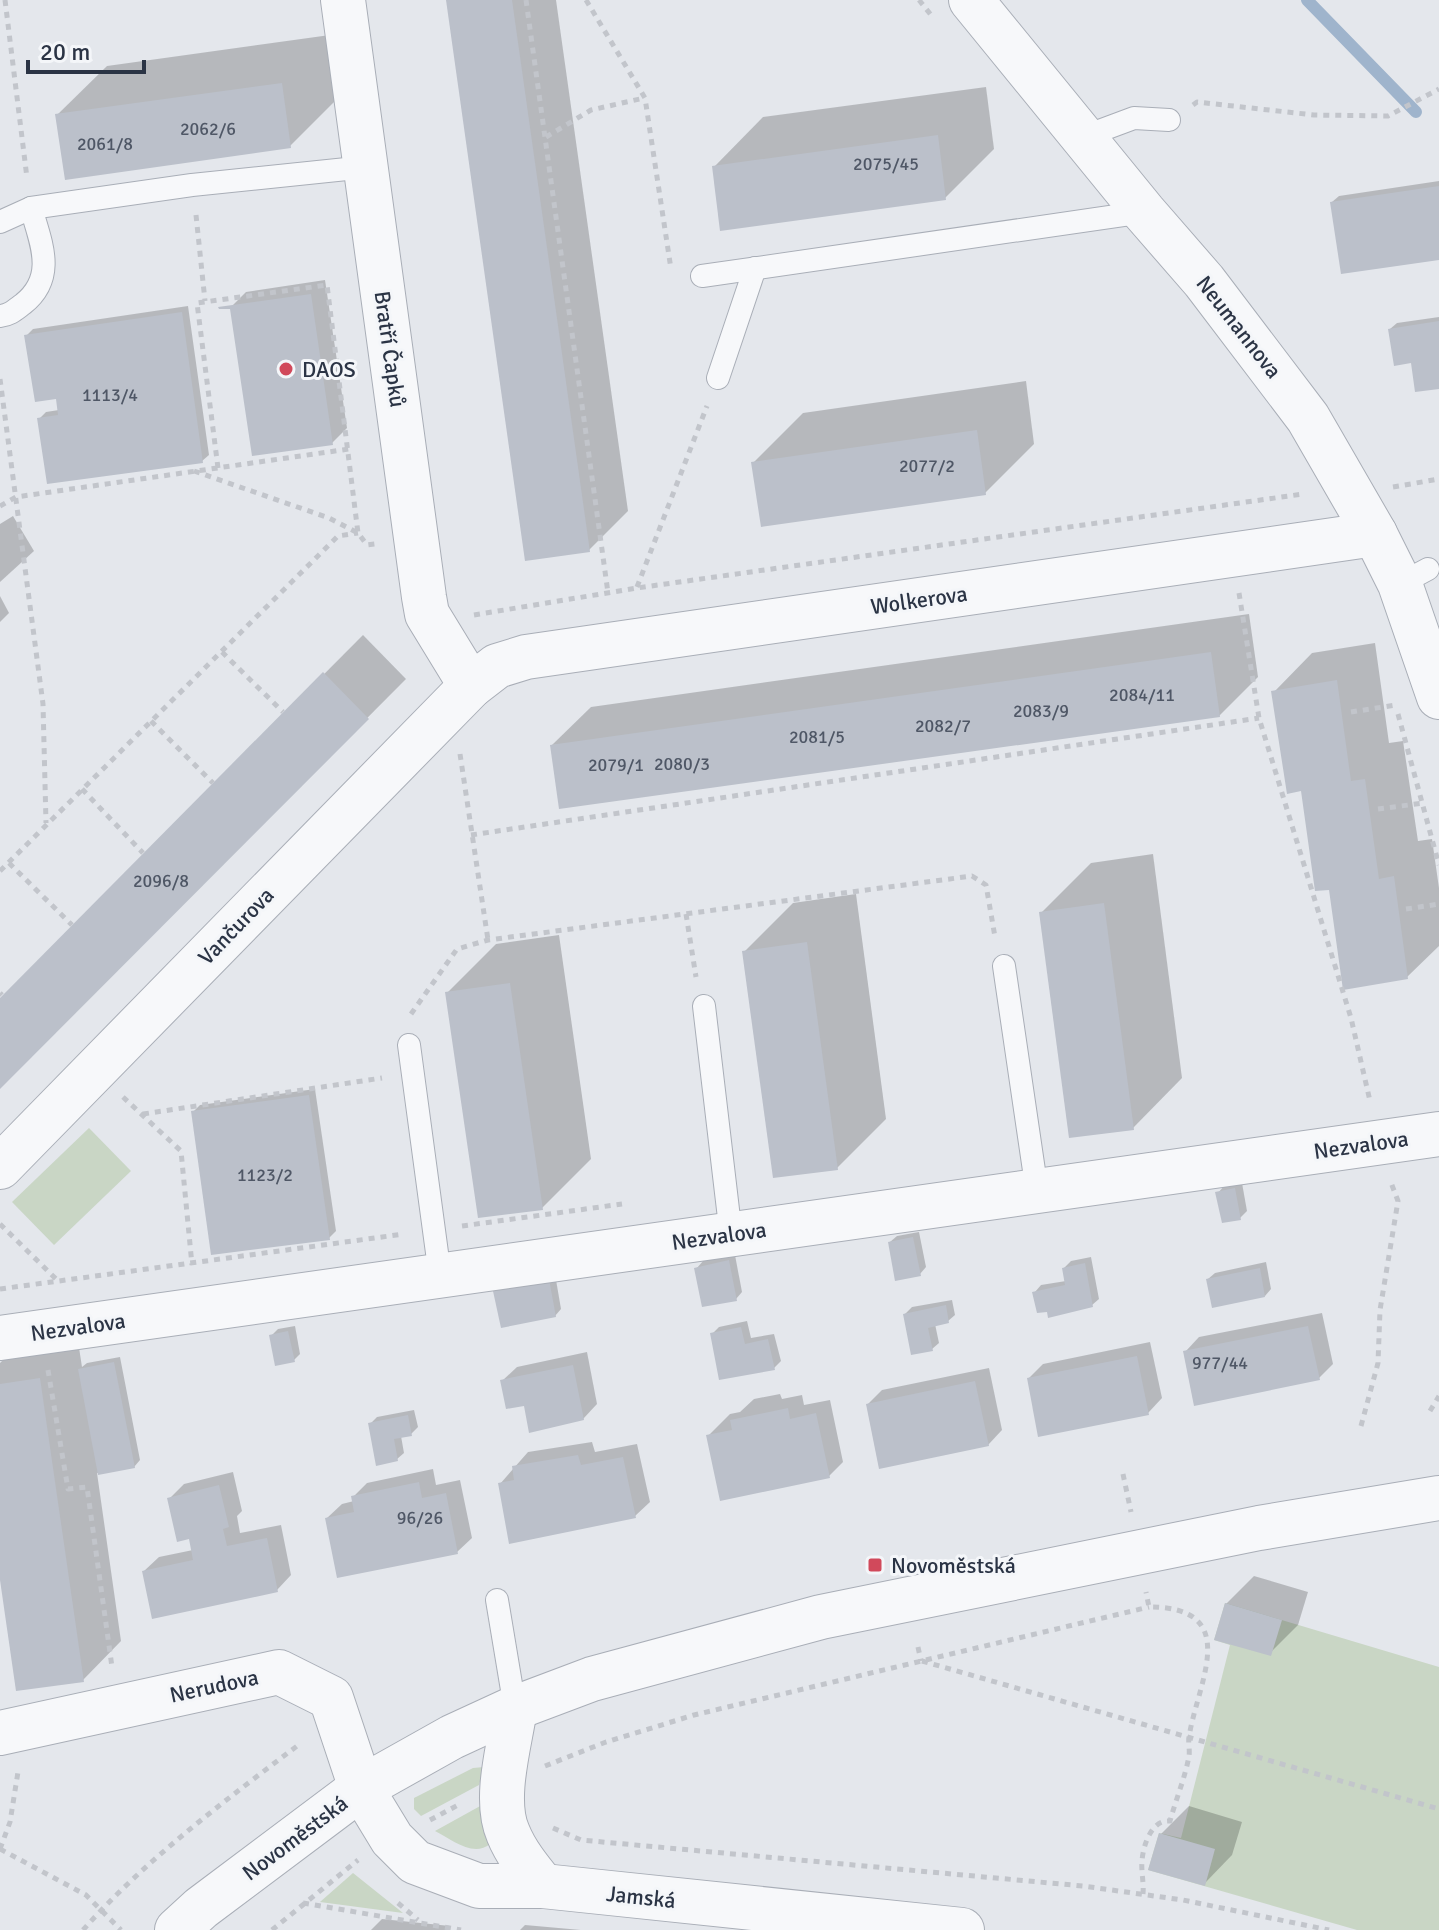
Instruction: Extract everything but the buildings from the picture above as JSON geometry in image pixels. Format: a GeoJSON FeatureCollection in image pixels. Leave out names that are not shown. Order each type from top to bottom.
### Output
{"type":"FeatureCollection","features":[{"type":"Feature","properties":{"kind":"street","name":"Bratří Čapků"},"geometry":{"type":"LineString","coordinates":[[343,0],[425,605],[427,614],[471,686]]}},
{"type":"Feature","properties":{"kind":"street","name":"Neumannova"},"geometry":{"type":"LineString","coordinates":[[971,0],[1204,281],[1308,418],[1375,534],[1414,576],[1439,697]]}},
{"type":"Feature","properties":{"kind":"street","name":"Wolkerova"},"geometry":{"type":"LineString","coordinates":[[471,686],[497,666],[526,657],[1375,534]]}},
{"type":"Feature","properties":{"kind":"street","name":"Vančurova"},"geometry":{"type":"LineString","coordinates":[[0,1167],[471,686]]}},
{"type":"Feature","properties":{"kind":"street","name":"Nezvalova"},"geometry":{"type":"LineString","coordinates":[[21,1335],[1439,1134]]}},
{"type":"Feature","properties":{"kind":"street","name":"Novoměstská"},"geometry":{"type":"LineString","coordinates":[[177,1930],[201,1908],[361,1788],[452,1737],[515,1708],[592,1679],[821,1617],[1259,1528],[1439,1498]]}},
{"type":"Feature","properties":{"kind":"street","name":"Nerudova"},"geometry":{"type":"LineString","coordinates":[[10,1748],[279,1672],[331,1698],[361,1788]]}},
{"type":"Feature","properties":{"kind":"street"},"geometry":{"type":"LineString","coordinates":[[515,1708],[502,1808],[507,1832],[526,1865],[543,1886]]}},
{"type":"Feature","properties":{"kind":"street","name":"Jamská"},"geometry":{"type":"LineString","coordinates":[[361,1788],[392,1839],[415,1862],[479,1886],[543,1886],[962,1930]]}},
{"type":"Feature","properties":{"kind":"lane"},"geometry":{"type":"LineString","coordinates":[[1083,137],[1134,118],[1169,120]]}},
{"type":"Feature","properties":{"kind":"lane"},"geometry":{"type":"LineString","coordinates":[[0,222],[31,208],[192,185],[366,167]]}},
{"type":"Feature","properties":{"kind":"lane"},"geometry":{"type":"LineString","coordinates":[[0,316],[9,315],[40,286],[44,271],[43,251],[31,208]]}},
{"type":"Feature","properties":{"kind":"lane"},"geometry":{"type":"LineString","coordinates":[[702,276],[1144,212]]}},
{"type":"Feature","properties":{"kind":"lane"},"geometry":{"type":"LineString","coordinates":[[718,378],[755,268]]}},
{"type":"Feature","properties":{"kind":"lane"},"geometry":{"type":"LineString","coordinates":[[1004,966],[1037,1191]]}},
{"type":"Feature","properties":{"kind":"lane"},"geometry":{"type":"LineString","coordinates":[[704,1006],[731,1235]]}},
{"type":"Feature","properties":{"kind":"lane"},"geometry":{"type":"LineString","coordinates":[[409,1045],[440,1275]]}},
{"type":"Feature","properties":{"kind":"lane"},"geometry":{"type":"LineString","coordinates":[[497,1600],[515,1708]]}},
{"type":"Feature","properties":{"kind":"path"},"geometry":{"type":"LineString","coordinates":[[5,0],[31,208]]}},
{"type":"Feature","properties":{"kind":"path"},"geometry":{"type":"LineString","coordinates":[[526,0],[608,593]]}},
{"type":"Feature","properties":{"kind":"path"},"geometry":{"type":"LineString","coordinates":[[586,0],[645,98],[671,274],[702,276]]}},
{"type":"Feature","properties":{"kind":"path"},"geometry":{"type":"LineString","coordinates":[[1169,120],[1197,102],[1314,115],[1388,116],[1439,89]]}},
{"type":"Feature","properties":{"kind":"path"},"geometry":{"type":"LineString","coordinates":[[546,137],[591,110],[645,98]]}},
{"type":"Feature","properties":{"kind":"path"},"geometry":{"type":"LineString","coordinates":[[192,185],[205,301]]}},
{"type":"Feature","properties":{"kind":"path"},"geometry":{"type":"LineString","coordinates":[[218,468],[197,303],[327,285],[358,533]]}},
{"type":"Feature","properties":{"kind":"path"},"geometry":{"type":"LineString","coordinates":[[637,588],[718,378]]}},
{"type":"Feature","properties":{"kind":"path"},"geometry":{"type":"LineString","coordinates":[[0,379],[43,704],[46,824]]}},
{"type":"Feature","properties":{"kind":"path"},"geometry":{"type":"LineString","coordinates":[[0,506],[16,497],[349,449]]}},
{"type":"Feature","properties":{"kind":"path"},"geometry":{"type":"LineString","coordinates":[[193,471],[329,518],[358,533]]}},
{"type":"Feature","properties":{"kind":"path"},"geometry":{"type":"LineString","coordinates":[[460,618],[637,588],[1304,494]]}},
{"type":"Feature","properties":{"kind":"path"},"geometry":{"type":"LineString","coordinates":[[0,871],[338,536],[358,533]]}},
{"type":"Feature","properties":{"kind":"path"},"geometry":{"type":"LineString","coordinates":[[1238,582],[1259,718],[1351,1018],[1370,1100]]}},
{"type":"Feature","properties":{"kind":"path"},"geometry":{"type":"LineString","coordinates":[[222,652],[283,712]]}},
{"type":"Feature","properties":{"kind":"path"},"geometry":{"type":"LineString","coordinates":[[1391,692],[1439,865]]}},
{"type":"Feature","properties":{"kind":"path"},"geometry":{"type":"LineString","coordinates":[[1351,712],[1396,705]]}},
{"type":"Feature","properties":{"kind":"path"},"geometry":{"type":"LineString","coordinates":[[471,835],[1259,718]]}},
{"type":"Feature","properties":{"kind":"path"},"geometry":{"type":"LineString","coordinates":[[151,721],[213,783]]}},
{"type":"Feature","properties":{"kind":"path"},"geometry":{"type":"LineString","coordinates":[[459,745],[488,940]]}},
{"type":"Feature","properties":{"kind":"path"},"geometry":{"type":"LineString","coordinates":[[82,789],[143,853]]}},
{"type":"Feature","properties":{"kind":"path"},"geometry":{"type":"LineString","coordinates":[[1378,809],[1424,803]]}},
{"type":"Feature","properties":{"kind":"path"},"geometry":{"type":"LineString","coordinates":[[9,863],[72,925]]}},
{"type":"Feature","properties":{"kind":"path"},"geometry":{"type":"LineString","coordinates":[[409,1045],[400,1030],[457,949],[488,940],[972,876],[986,885],[991,898],[998,958],[1004,966]]}},
{"type":"Feature","properties":{"kind":"path"},"geometry":{"type":"LineString","coordinates":[[1406,909],[1439,904]]}},
{"type":"Feature","properties":{"kind":"path"},"geometry":{"type":"LineString","coordinates":[[686,914],[699,993],[704,1006]]}},
{"type":"Feature","properties":{"kind":"path"},"geometry":{"type":"LineString","coordinates":[[192,1262],[181,1151],[142,1115],[413,1073]]}},
{"type":"Feature","properties":{"kind":"path"},"geometry":{"type":"LineString","coordinates":[[1361,1426],[1378,1363],[1380,1310],[1398,1201],[1376,1143]]}},
{"type":"Feature","properties":{"kind":"path"},"geometry":{"type":"LineString","coordinates":[[0,1289],[634,1202]]}},
{"type":"Feature","properties":{"kind":"path"},"geometry":{"type":"LineString","coordinates":[[0,1224],[57,1280]]}},
{"type":"Feature","properties":{"kind":"path"},"geometry":{"type":"LineString","coordinates":[[21,1335],[68,1489],[87,1487],[114,1675]]}},
{"type":"Feature","properties":{"kind":"path"},"geometry":{"type":"LineString","coordinates":[[1430,1411],[1439,1396]]}},
{"type":"Feature","properties":{"kind":"path"},"geometry":{"type":"LineString","coordinates":[[1123,1474],[1149,1607]]}},
{"type":"Feature","properties":{"kind":"path"},"geometry":{"type":"LineString","coordinates":[[272,1930],[352,1863],[392,1839],[503,1783],[641,1730],[1149,1607],[1179,1610],[1194,1618],[1203,1629],[1207,1643],[1207,1672],[1170,1821],[1163,1820],[1155,1825],[1143,1853],[1143,1894]]}},
{"type":"Feature","properties":{"kind":"path"},"geometry":{"type":"LineString","coordinates":[[918,1647],[921,1661]]}},
{"type":"Feature","properties":{"kind":"path"},"geometry":{"type":"LineString","coordinates":[[921,1661],[1439,1809]]}},
{"type":"Feature","properties":{"kind":"path"},"geometry":{"type":"LineString","coordinates":[[83,1930],[100,1910],[216,1807],[337,1716]]}},
{"type":"Feature","properties":{"kind":"path"},"geometry":{"type":"LineString","coordinates":[[10,1748],[10,1822],[0,1849],[86,1895],[121,1930]]}},
{"type":"Feature","properties":{"kind":"path"},"geometry":{"type":"LineString","coordinates":[[547,1823],[581,1840],[1083,1886],[1143,1894],[1329,1930]]}},
{"type":"Feature","properties":{"kind":"path"},"geometry":{"type":"LineString","coordinates":[[302,1903],[461,1930]]}},
{"type":"Feature","properties":{"kind":"green space"},"geometry":{"type":"Polygon","coordinates":[[[89,1128],[131,1171],[54,1245],[12,1202],[89,1128]]]}},
{"type":"Feature","properties":{"kind":"green space"},"geometry":{"type":"Polygon","coordinates":[[[1225,1603],[1439,1667],[1439,1930],[1357,1930],[1148,1870],[1159,1833],[1181,1838],[1230,1645],[1214,1640],[1225,1603]]]}},
{"type":"Feature","properties":{"kind":"green space"},"geometry":{"type":"Polygon","coordinates":[[[484,1767],[479,1785],[421,1816],[414,1809],[414,1798],[473,1768],[484,1767]]]}},
{"type":"Feature","properties":{"kind":"green space"},"geometry":{"type":"Polygon","coordinates":[[[482,1805],[490,1844],[483,1848],[462,1846],[435,1831],[482,1805]]]}},
{"type":"Feature","properties":{"kind":"green space"},"geometry":{"type":"Polygon","coordinates":[[[353,1873],[403,1913],[320,1902],[353,1873]]]}},
{"type":"Feature","properties":{"kind":"waterway"},"geometry":{"type":"LineString","coordinates":[[1307,0],[1416,112]]}},
{"type":"Feature","properties":{"kind":"place","name":"DAOS"},"geometry":{"type":"Point","coordinates":[286,369]}},
{"type":"Feature","properties":{"kind":"place","name":"Novoměstská"},"geometry":{"type":"Point","coordinates":[875,1565]}}]}
